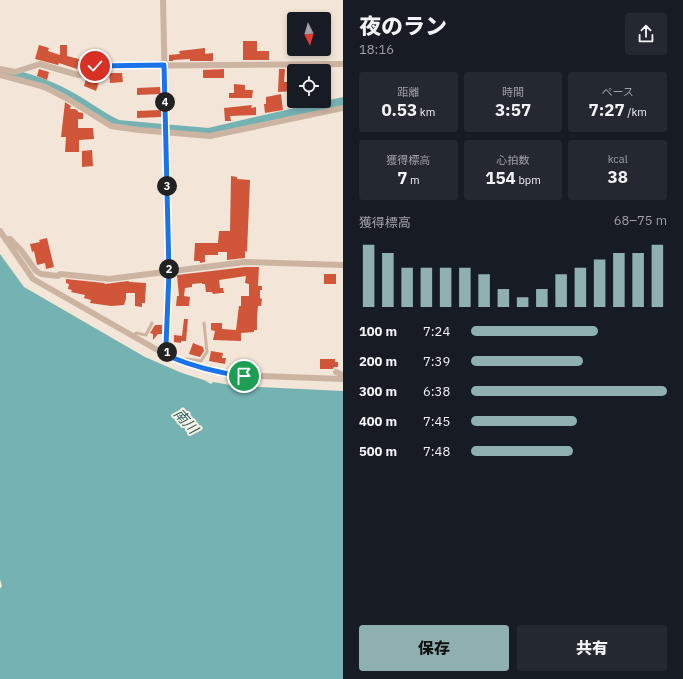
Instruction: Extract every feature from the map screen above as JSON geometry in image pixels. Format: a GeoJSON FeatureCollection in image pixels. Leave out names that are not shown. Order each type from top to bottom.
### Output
{"type":"FeatureCollection","features":[{"type":"Feature","properties":{"kind":"street"},"geometry":{"type":"LineString","coordinates":[[163,0],[169,272],[166,346],[168,356]]}},
{"type":"Feature","properties":{"kind":"street"},"geometry":{"type":"LineString","coordinates":[[0,69],[15,72],[40,64],[78,75],[97,66],[343,64]]}},
{"type":"Feature","properties":{"kind":"street"},"geometry":{"type":"LineString","coordinates":[[0,74],[45,87],[68,99],[111,126],[165,129],[210,136],[343,108]]}},
{"type":"Feature","properties":{"kind":"street"},"geometry":{"type":"LineString","coordinates":[[0,231],[33,280],[133,338],[168,356],[219,372],[238,376],[343,379]]}},
{"type":"Feature","properties":{"kind":"street"},"geometry":{"type":"LineString","coordinates":[[6,240],[10,239],[36,271],[48,275],[58,276],[60,274],[109,279],[245,262],[343,265]]}},
{"type":"Feature","properties":{"kind":"street"},"geometry":{"type":"LineString","coordinates":[[150,347],[166,346]]}},
{"type":"Feature","properties":{"kind":"street"},"geometry":{"type":"LineString","coordinates":[[336,372],[343,375]]}},
{"type":"Feature","properties":{"kind":"lane"},"geometry":{"type":"LineString","coordinates":[[133,338],[136,333],[146,336],[152,322]]}},
{"type":"Feature","properties":{"kind":"lane"},"geometry":{"type":"LineString","coordinates":[[181,361],[187,359],[201,361],[207,352],[204,323]]}},
{"type":"Feature","properties":{"kind":"water","name":"南川"},"geometry":{"type":"Polygon","coordinates":[[[0,254],[24,287],[145,357],[182,373],[204,380],[211,384],[213,382],[236,386],[343,391],[343,679],[0,679],[0,589],[2,586],[0,579],[0,254]]]}},
{"type":"Feature","properties":{"kind":"building"},"geometry":{"type":"Polygon","coordinates":[[[243,41],[257,41],[257,51],[269,51],[269,60],[243,60],[243,41]]]}},
{"type":"Feature","properties":{"kind":"building"},"geometry":{"type":"Polygon","coordinates":[[[39,45],[49,48],[48,51],[60,55],[60,45],[67,45],[67,56],[79,59],[77,69],[59,63],[58,65],[35,59],[39,45]]]}},
{"type":"Feature","properties":{"kind":"building"},"geometry":{"type":"Polygon","coordinates":[[[205,48],[205,54],[213,53],[213,61],[190,61],[190,59],[169,61],[169,55],[180,54],[179,51],[205,48]]]}},
{"type":"Feature","properties":{"kind":"building"},"geometry":{"type":"Polygon","coordinates":[[[39,69],[49,72],[47,80],[37,76],[39,69]]]}},
{"type":"Feature","properties":{"kind":"building"},"geometry":{"type":"Polygon","coordinates":[[[224,69],[224,78],[203,78],[203,70],[224,69]]]}},
{"type":"Feature","properties":{"kind":"building"},"geometry":{"type":"Polygon","coordinates":[[[279,69],[285,69],[284,82],[287,82],[287,91],[278,92],[279,69]]]}},
{"type":"Feature","properties":{"kind":"building"},"geometry":{"type":"Polygon","coordinates":[[[98,70],[105,71],[96,91],[84,86],[86,79],[92,81],[94,72],[98,70]]]}},
{"type":"Feature","properties":{"kind":"building"},"geometry":{"type":"Polygon","coordinates":[[[109,73],[122,73],[123,82],[110,83],[109,73]]]}},
{"type":"Feature","properties":{"kind":"building"},"geometry":{"type":"Polygon","coordinates":[[[234,84],[245,85],[245,90],[253,90],[252,98],[229,98],[229,93],[234,93],[234,84]]]}},
{"type":"Feature","properties":{"kind":"building"},"geometry":{"type":"Polygon","coordinates":[[[160,87],[161,94],[137,95],[137,88],[160,87]]]}},
{"type":"Feature","properties":{"kind":"building"},"geometry":{"type":"Polygon","coordinates":[[[281,94],[283,110],[265,113],[264,104],[266,104],[266,97],[281,94]]]}},
{"type":"Feature","properties":{"kind":"building"},"geometry":{"type":"Polygon","coordinates":[[[65,102],[71,106],[70,109],[75,109],[78,112],[83,113],[83,119],[78,119],[78,128],[93,128],[94,139],[79,140],[79,152],[65,152],[66,137],[61,137],[65,102]]]}},
{"type":"Feature","properties":{"kind":"building"},"geometry":{"type":"Polygon","coordinates":[[[252,105],[251,108],[256,107],[256,115],[230,116],[231,121],[225,121],[224,108],[252,105]]]}},
{"type":"Feature","properties":{"kind":"building"},"geometry":{"type":"Polygon","coordinates":[[[161,110],[161,117],[137,118],[137,111],[161,110]]]}},
{"type":"Feature","properties":{"kind":"building"},"geometry":{"type":"Polygon","coordinates":[[[92,150],[93,166],[82,167],[82,151],[92,150]]]}},
{"type":"Feature","properties":{"kind":"building"},"geometry":{"type":"Polygon","coordinates":[[[231,176],[237,177],[237,179],[250,180],[247,252],[245,251],[245,258],[227,260],[227,252],[218,252],[218,255],[205,255],[205,262],[200,263],[200,261],[194,261],[195,243],[218,243],[219,231],[230,231],[231,176]]]}},
{"type":"Feature","properties":{"kind":"building"},"geometry":{"type":"Polygon","coordinates":[[[47,238],[54,267],[46,269],[45,263],[37,265],[34,251],[32,252],[30,244],[40,242],[39,240],[47,238]]]}},
{"type":"Feature","properties":{"kind":"building"},"geometry":{"type":"Polygon","coordinates":[[[245,267],[259,267],[258,286],[262,286],[262,290],[260,290],[260,298],[262,299],[261,306],[258,306],[257,330],[254,330],[254,332],[241,333],[241,341],[213,340],[215,331],[211,330],[211,323],[222,323],[222,329],[236,330],[239,306],[241,306],[241,296],[249,296],[249,284],[245,283],[246,276],[219,280],[220,288],[223,288],[224,293],[213,294],[212,292],[206,292],[205,284],[192,284],[192,287],[185,288],[184,296],[190,297],[189,306],[176,306],[177,296],[179,296],[177,275],[245,267]]]}},
{"type":"Feature","properties":{"kind":"building"},"geometry":{"type":"Polygon","coordinates":[[[324,274],[336,274],[336,284],[324,284],[324,274]]]}},
{"type":"Feature","properties":{"kind":"building"},"geometry":{"type":"Polygon","coordinates":[[[66,279],[105,284],[128,281],[146,283],[145,303],[142,303],[142,307],[135,306],[135,293],[126,293],[124,305],[111,306],[90,303],[91,300],[84,298],[85,295],[71,292],[72,290],[68,289],[69,284],[66,283],[66,279]]]}},
{"type":"Feature","properties":{"kind":"building"},"geometry":{"type":"Polygon","coordinates":[[[184,319],[188,319],[186,341],[181,341],[181,343],[174,342],[174,335],[182,336],[184,319]]]}},
{"type":"Feature","properties":{"kind":"building"},"geometry":{"type":"Polygon","coordinates":[[[155,325],[162,325],[162,334],[158,334],[153,340],[153,334],[150,333],[155,325]]]}},
{"type":"Feature","properties":{"kind":"building"},"geometry":{"type":"Polygon","coordinates":[[[193,343],[203,347],[204,351],[200,357],[189,354],[193,343]]]}},
{"type":"Feature","properties":{"kind":"building"},"geometry":{"type":"Polygon","coordinates":[[[211,351],[223,353],[222,358],[226,358],[225,364],[209,361],[211,351]]]}},
{"type":"Feature","properties":{"kind":"building"},"geometry":{"type":"Polygon","coordinates":[[[320,359],[335,359],[335,362],[338,362],[338,367],[334,367],[333,369],[320,369],[320,359]]]}},
{"type":"Feature","properties":{"kind":"waterway"},"geometry":{"type":"LineString","coordinates":[[2,72],[52,87],[118,125],[208,133],[343,102]]}},
{"type":"Feature","properties":{"kind":"route"},"geometry":{"type":"LineString","coordinates":[[95,66],[164,65],[169,272],[168,333],[166,346],[168,356],[195,366],[232,375],[244,376]]}}]}
